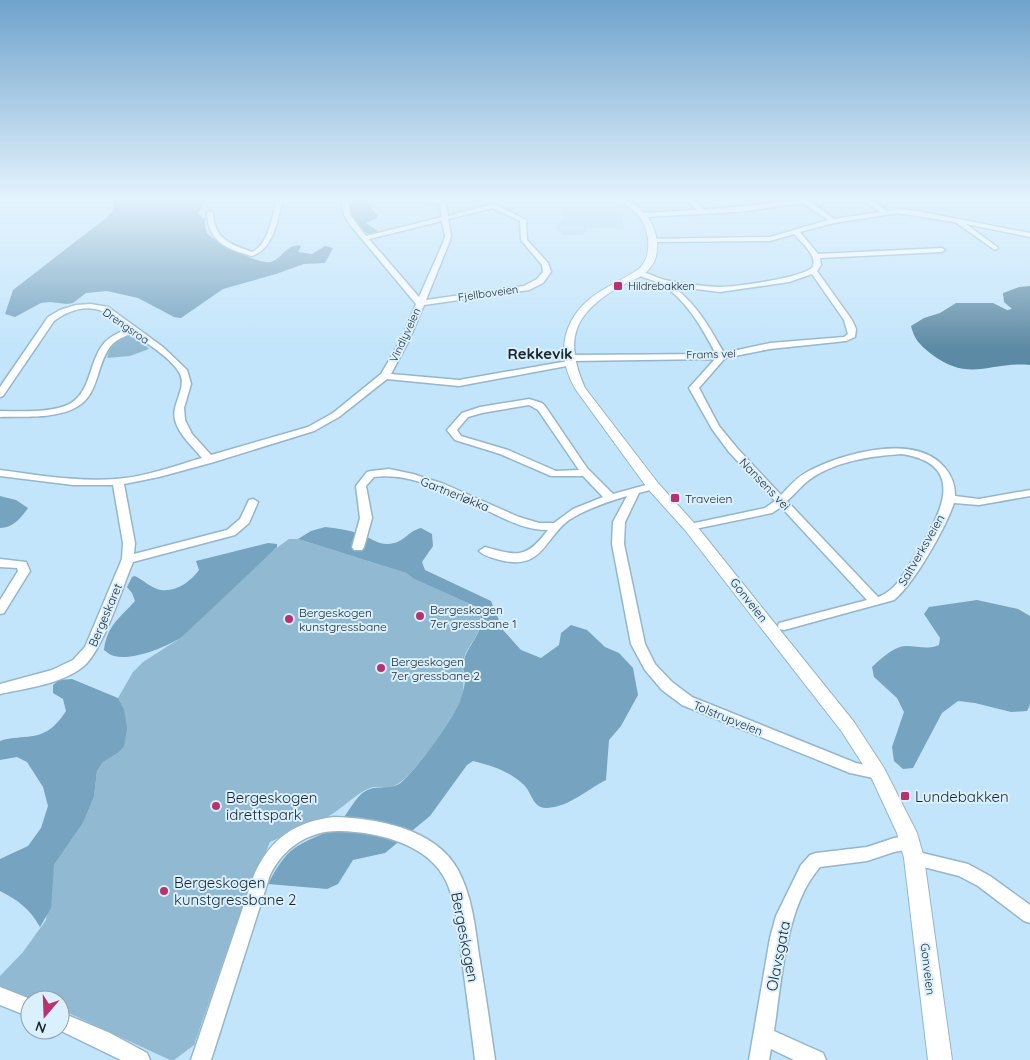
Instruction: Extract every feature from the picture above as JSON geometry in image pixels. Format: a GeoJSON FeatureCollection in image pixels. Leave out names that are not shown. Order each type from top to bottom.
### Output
{"type":"FeatureCollection","features":[{"type":"Feature","properties":{"kind":"street"},"geometry":{"type":"LineString","coordinates":[[239,249],[252,254],[260,249]]}},
{"type":"Feature","properties":{"kind":"street"},"geometry":{"type":"LineString","coordinates":[[376,249],[420,303]]}},
{"type":"Feature","properties":{"kind":"street","name":"Vindlyveien"},"geometry":{"type":"LineString","coordinates":[[443,249],[405,340],[385,376],[459,383],[569,361]]}},
{"type":"Feature","properties":{"kind":"street","name":"Fjellboveien"},"geometry":{"type":"LineString","coordinates":[[420,303],[526,288],[540,282],[547,272],[545,265],[532,249]]}},
{"type":"Feature","properties":{"kind":"street","name":"Gonveien"},"geometry":{"type":"LineString","coordinates":[[652,249],[651,260],[639,272],[610,288],[586,307],[571,330],[568,341],[569,361],[580,388],[654,486],[690,527],[848,727],[878,773],[904,826],[912,850],[940,1060]]}},
{"type":"Feature","properties":{"kind":"street"},"geometry":{"type":"LineString","coordinates":[[662,282],[720,290],[789,280],[814,271],[817,265],[816,256],[810,249]]}},
{"type":"Feature","properties":{"kind":"street"},"geometry":{"type":"LineString","coordinates":[[816,256],[942,250]]}},
{"type":"Feature","properties":{"kind":"street","name":"Frams vei"},"geometry":{"type":"LineString","coordinates":[[569,361],[722,356],[770,346],[846,339],[852,336],[852,329],[848,320],[814,271]]}},
{"type":"Feature","properties":{"kind":"street"},"geometry":{"type":"LineString","coordinates":[[639,272],[662,282],[685,299],[698,314],[722,356]]}},
{"type":"Feature","properties":{"kind":"street","name":"Drengsroa"},"geometry":{"type":"LineString","coordinates":[[0,394],[51,319],[60,312],[81,306],[95,306],[105,309],[184,371],[187,382],[179,407],[180,420],[185,430],[210,460]]}},
{"type":"Feature","properties":{"kind":"street"},"geometry":{"type":"LineString","coordinates":[[0,414],[54,411],[76,404],[89,392],[107,345],[117,337],[132,330]]}},
{"type":"Feature","properties":{"kind":"street","name":"Nansens vei"},"geometry":{"type":"LineString","coordinates":[[722,356],[694,388],[715,428],[732,450],[876,602]]}},
{"type":"Feature","properties":{"kind":"street"},"geometry":{"type":"LineString","coordinates":[[0,473],[73,482],[118,482],[154,476],[311,429],[336,415],[385,376]]}},
{"type":"Feature","properties":{"kind":"street"},"geometry":{"type":"LineString","coordinates":[[587,472],[555,474],[504,452],[458,438],[452,430],[455,424],[470,412],[521,403],[535,403],[542,408],[587,472],[598,488],[610,497]]}},
{"type":"Feature","properties":{"kind":"street","name":"Saltverksveien"},"geometry":{"type":"LineString","coordinates":[[782,501],[810,475],[873,454],[906,452],[930,458],[942,468],[950,482],[949,499],[939,524],[899,590],[890,597],[876,602],[784,626]]}},
{"type":"Feature","properties":{"kind":"street","name":"Gartnerløkka"},"geometry":{"type":"LineString","coordinates":[[358,547],[366,518],[361,486],[362,481],[368,476],[384,472],[438,484],[530,526],[556,526]]}},
{"type":"Feature","properties":{"kind":"street","name":"Bergeskaret"},"geometry":{"type":"LineString","coordinates":[[0,689],[36,682],[71,667],[85,657],[97,640],[128,559],[130,542],[118,482]]}},
{"type":"Feature","properties":{"kind":"street"},"geometry":{"type":"LineString","coordinates":[[485,551],[512,559],[524,557],[534,552],[566,517],[610,497],[654,486]]}},
{"type":"Feature","properties":{"kind":"street","name":"Tolstrupveien"},"geometry":{"type":"LineString","coordinates":[[635,491],[619,522],[618,544],[638,644],[650,667],[667,686],[687,701],[855,769],[878,773]]}},
{"type":"Feature","properties":{"kind":"street"},"geometry":{"type":"LineString","coordinates":[[949,499],[979,502],[1030,493]]}},
{"type":"Feature","properties":{"kind":"street"},"geometry":{"type":"LineString","coordinates":[[690,527],[768,511],[782,501]]}},
{"type":"Feature","properties":{"kind":"street"},"geometry":{"type":"LineString","coordinates":[[128,559],[230,533],[242,527],[248,518],[253,502]]}},
{"type":"Feature","properties":{"kind":"street"},"geometry":{"type":"LineString","coordinates":[[0,563],[22,564],[24,571],[0,610]]}},
{"type":"Feature","properties":{"kind":"street","name":"Bergeskogen"},"geometry":{"type":"LineString","coordinates":[[201,1060],[262,875],[271,858],[292,838],[304,832],[318,827],[342,824],[390,833],[415,841],[430,850],[444,864],[453,877],[465,920],[485,1060]]}},
{"type":"Feature","properties":{"kind":"street","name":"Olavsgata"},"geometry":{"type":"LineString","coordinates":[[759,1060],[779,938],[785,916],[807,870],[816,860],[867,854],[894,845],[912,850]]}},
{"type":"Feature","properties":{"kind":"street"},"geometry":{"type":"LineString","coordinates":[[912,850],[962,869],[984,881],[1030,916]]}},
{"type":"Feature","properties":{"kind":"street"},"geometry":{"type":"LineString","coordinates":[[0,996],[20,1004]]}},
{"type":"Feature","properties":{"kind":"street"},"geometry":{"type":"LineString","coordinates":[[70,1025],[103,1040],[140,1060]]}},
{"type":"Feature","properties":{"kind":"street"},"geometry":{"type":"LineString","coordinates":[[764,1036],[816,1060]]}},
{"type":"Feature","properties":{"kind":"shaded area"},"geometry":{"type":"Polygon","coordinates":[[[65,249],[233,249],[258,260],[271,262],[288,249],[299,249],[298,252],[312,254],[319,249],[332,249],[325,263],[304,264],[223,289],[181,318],[174,317],[138,298],[107,291],[86,293],[73,303],[41,303],[15,317],[5,314],[13,290],[65,249]]]}},
{"type":"Feature","properties":{"kind":"shaded area"},"geometry":{"type":"Polygon","coordinates":[[[1030,286],[1030,365],[980,369],[957,367],[944,362],[930,353],[914,335],[911,326],[924,318],[940,313],[956,303],[993,303],[1007,310],[1012,309],[1004,302],[1003,293],[1019,287],[1030,286]]]}},
{"type":"Feature","properties":{"kind":"shaded area"},"geometry":{"type":"Polygon","coordinates":[[[129,336],[140,340],[149,349],[130,356],[107,358],[114,343],[129,336]]]}},
{"type":"Feature","properties":{"kind":"shaded area"},"geometry":{"type":"Polygon","coordinates":[[[0,496],[16,500],[28,508],[19,519],[5,528],[0,528],[0,496]]]}},
{"type":"Feature","properties":{"kind":"shaded area"},"geometry":{"type":"Polygon","coordinates":[[[325,527],[351,531],[385,544],[398,542],[421,528],[432,534],[433,546],[422,562],[425,570],[491,601],[503,630],[521,650],[541,658],[559,645],[561,633],[571,625],[587,630],[605,647],[619,653],[633,668],[638,695],[621,726],[609,740],[606,780],[563,804],[542,808],[536,803],[527,788],[513,776],[494,767],[473,761],[467,765],[430,816],[385,853],[353,860],[338,884],[327,889],[268,884],[286,856],[295,847],[332,829],[364,792],[372,788],[390,787],[399,784],[424,757],[458,706],[465,684],[464,660],[477,636],[481,623],[479,608],[414,579],[406,573],[298,539],[311,531],[325,527]]]}},
{"type":"Feature","properties":{"kind":"shaded area","name":"Bergeskogen idrettspark"},"geometry":{"type":"Polygon","coordinates":[[[289,539],[298,539],[406,573],[414,579],[479,608],[481,625],[465,656],[463,664],[463,692],[460,702],[440,735],[410,773],[392,787],[373,787],[354,797],[329,816],[270,842],[240,913],[194,1045],[174,1060],[170,1060],[70,1014],[70,990],[20,990],[20,994],[0,987],[0,976],[23,952],[46,920],[54,865],[83,823],[94,797],[97,771],[103,762],[118,753],[124,709],[118,698],[133,672],[143,662],[182,637],[267,555],[289,539]]]}},
{"type":"Feature","properties":{"kind":"shaded area"},"geometry":{"type":"Polygon","coordinates":[[[268,543],[277,544],[277,547],[182,637],[158,649],[130,657],[114,656],[104,650],[111,628],[135,601],[127,587],[132,577],[135,576],[161,590],[173,589],[188,582],[196,574],[199,570],[196,561],[268,543]]]}},
{"type":"Feature","properties":{"kind":"shaded area"},"geometry":{"type":"Polygon","coordinates":[[[977,600],[1018,609],[1030,616],[1030,705],[1027,711],[1011,712],[958,701],[942,713],[913,768],[903,769],[894,761],[892,747],[904,712],[897,698],[874,677],[872,667],[897,648],[911,646],[927,648],[939,645],[940,638],[924,614],[929,607],[977,600]]]}},
{"type":"Feature","properties":{"kind":"shaded area"},"geometry":{"type":"Polygon","coordinates":[[[72,679],[118,698],[124,709],[127,729],[124,746],[118,753],[103,762],[97,771],[94,797],[83,823],[54,865],[51,908],[40,927],[23,906],[0,891],[0,859],[28,846],[41,828],[48,806],[43,787],[27,762],[17,757],[0,760],[0,741],[38,735],[49,730],[66,711],[63,699],[53,693],[53,685],[59,680],[72,679]]]}},
{"type":"Feature","properties":{"kind":"place","name":"Hildrebakken"},"geometry":{"type":"Point","coordinates":[618,286]}},
{"type":"Feature","properties":{"kind":"place","name":"Traveien"},"geometry":{"type":"Point","coordinates":[675,498]}},
{"type":"Feature","properties":{"kind":"place","name":"Bergeskogen 7er gressbane 1"},"geometry":{"type":"Point","coordinates":[420,616]}},
{"type":"Feature","properties":{"kind":"place","name":"Bergeskogen kunstgressbane"},"geometry":{"type":"Point","coordinates":[289,619]}},
{"type":"Feature","properties":{"kind":"place","name":"Bergeskogen 7er gressbane 2"},"geometry":{"type":"Point","coordinates":[381,668]}},
{"type":"Feature","properties":{"kind":"place","name":"Lundebakken"},"geometry":{"type":"Point","coordinates":[905,796]}},
{"type":"Feature","properties":{"kind":"place","name":"Bergeskogen idrettspark"},"geometry":{"type":"Point","coordinates":[216,806]}},
{"type":"Feature","properties":{"kind":"place","name":"Bergeskogen kunstgressbane 2"},"geometry":{"type":"Point","coordinates":[164,891]}},
{"type":"Feature","properties":{"kind":"district","name":"Rekkevik"},"geometry":{"type":"Point","coordinates":[540,353]}}]}
